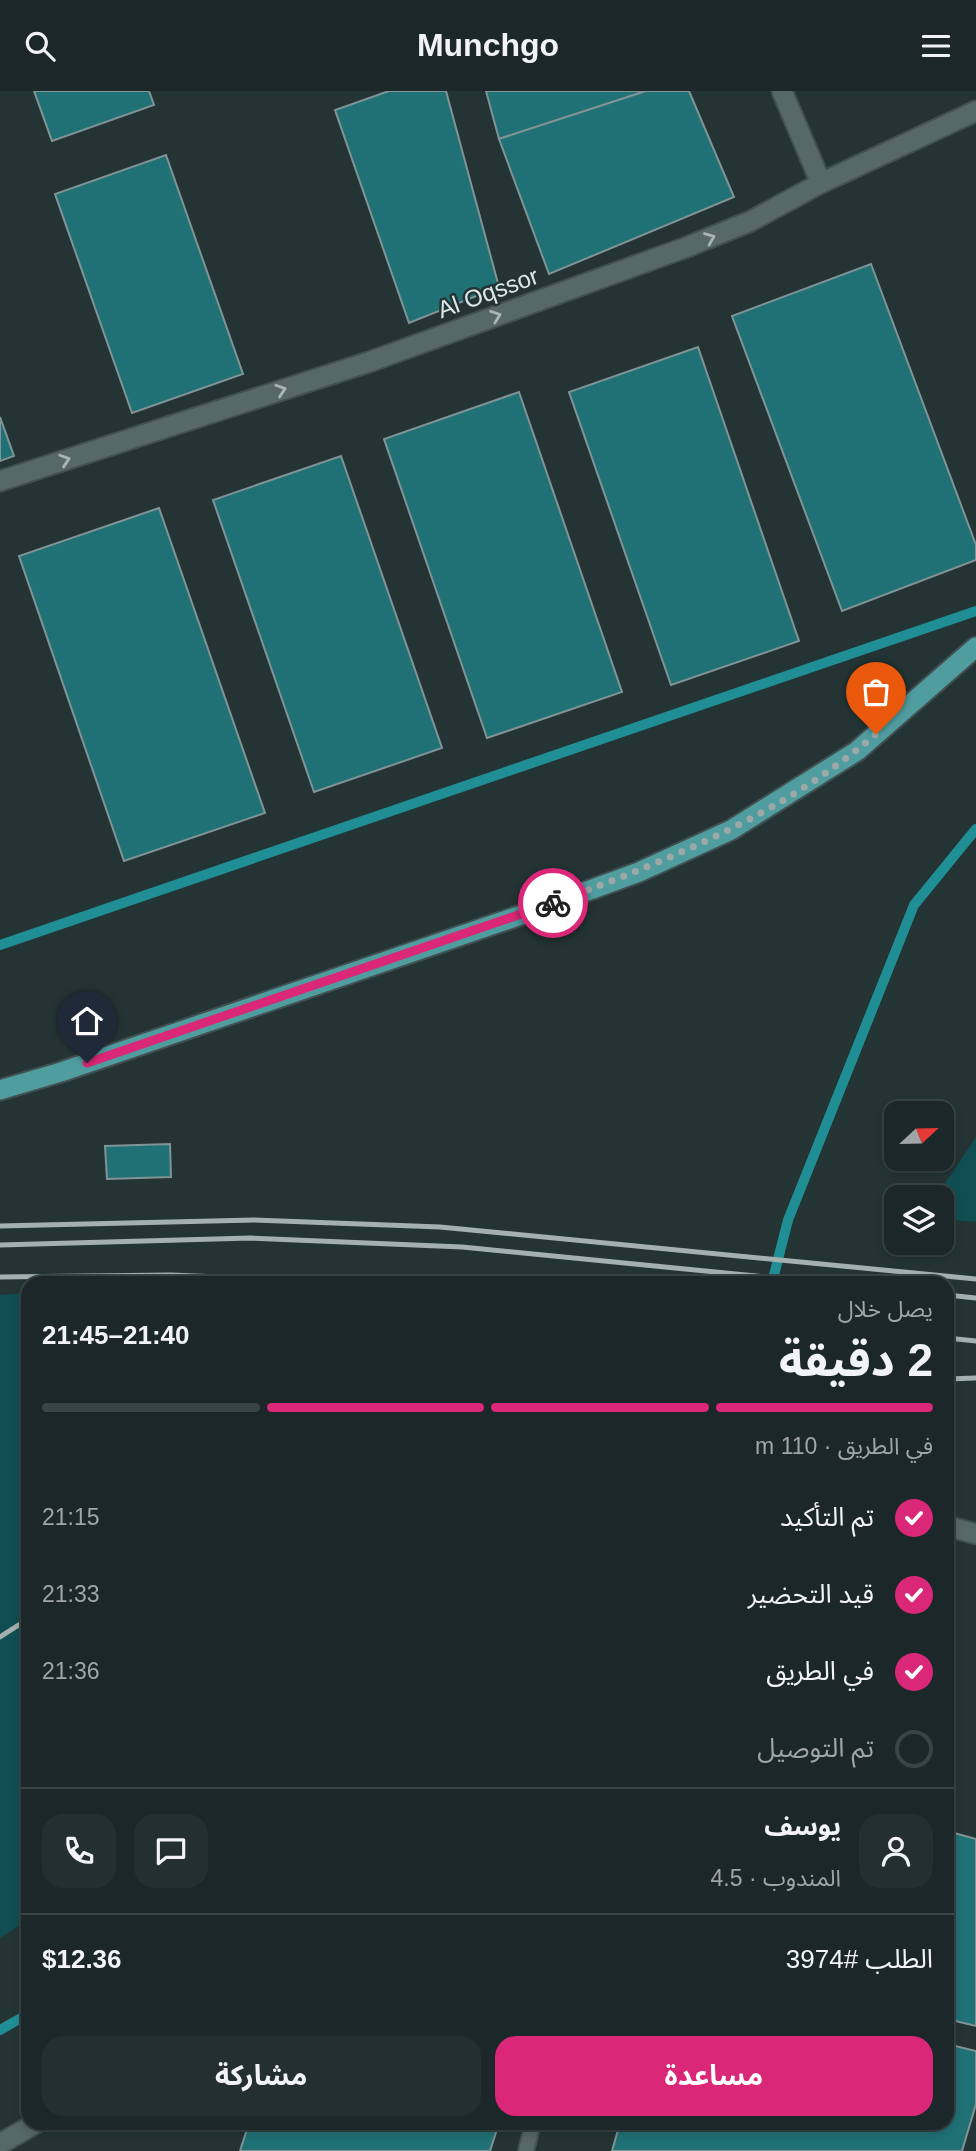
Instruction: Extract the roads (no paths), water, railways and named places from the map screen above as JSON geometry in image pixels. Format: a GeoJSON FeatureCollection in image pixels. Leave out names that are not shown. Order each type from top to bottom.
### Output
{"type":"FeatureCollection","features":[{"type":"Feature","properties":{"kind":"main road"},"geometry":{"type":"LineString","coordinates":[[0,1090],[61,1072],[639,872],[730,830],[856,751],[976,647]]}},
{"type":"Feature","properties":{"kind":"street"},"geometry":{"type":"LineString","coordinates":[[782,91],[821,183]]}},
{"type":"Feature","properties":{"kind":"street","name":"Al Oqssor"},"geometry":{"type":"LineString","coordinates":[[0,481],[369,362],[662,256],[751,221],[821,183],[976,111]]}},
{"type":"Feature","properties":{"kind":"street"},"geometry":{"type":"LineString","coordinates":[[954,1528],[976,1534]]}},
{"type":"Feature","properties":{"kind":"street"},"geometry":{"type":"LineString","coordinates":[[0,2144],[24,2130]]}},
{"type":"Feature","properties":{"kind":"lane"},"geometry":{"type":"LineString","coordinates":[[526,2151],[531,2130]]}},
{"type":"Feature","properties":{"kind":"waterway"},"geometry":{"type":"LineString","coordinates":[[0,945],[976,611]]}},
{"type":"Feature","properties":{"kind":"waterway"},"geometry":{"type":"LineString","coordinates":[[774,1276],[788,1220],[914,905],[976,829]]}},
{"type":"Feature","properties":{"kind":"waterway"},"geometry":{"type":"LineString","coordinates":[[0,2030],[21,2018]]}},
{"type":"Feature","properties":{"kind":"railway"},"geometry":{"type":"LineString","coordinates":[[0,1226],[254,1220],[440,1227],[945,1276]]}},
{"type":"Feature","properties":{"kind":"railway"},"geometry":{"type":"LineString","coordinates":[[0,1245],[251,1238],[462,1247],[756,1276]]}},
{"type":"Feature","properties":{"kind":"railway"},"geometry":{"type":"LineString","coordinates":[[86,1276],[195,1276]]}},
{"type":"Feature","properties":{"kind":"railway"},"geometry":{"type":"LineString","coordinates":[[0,1277],[21,1277]]}},
{"type":"Feature","properties":{"kind":"railway"},"geometry":{"type":"LineString","coordinates":[[954,1277],[976,1279]]}},
{"type":"Feature","properties":{"kind":"railway"},"geometry":{"type":"LineString","coordinates":[[954,1296],[976,1298]]}},
{"type":"Feature","properties":{"kind":"railway"},"geometry":{"type":"LineString","coordinates":[[954,1339],[976,1341]]}},
{"type":"Feature","properties":{"kind":"railway"},"geometry":{"type":"LineString","coordinates":[[954,1379],[976,1378]]}},
{"type":"Feature","properties":{"kind":"railway"},"geometry":{"type":"LineString","coordinates":[[0,1637],[21,1624]]}}]}
